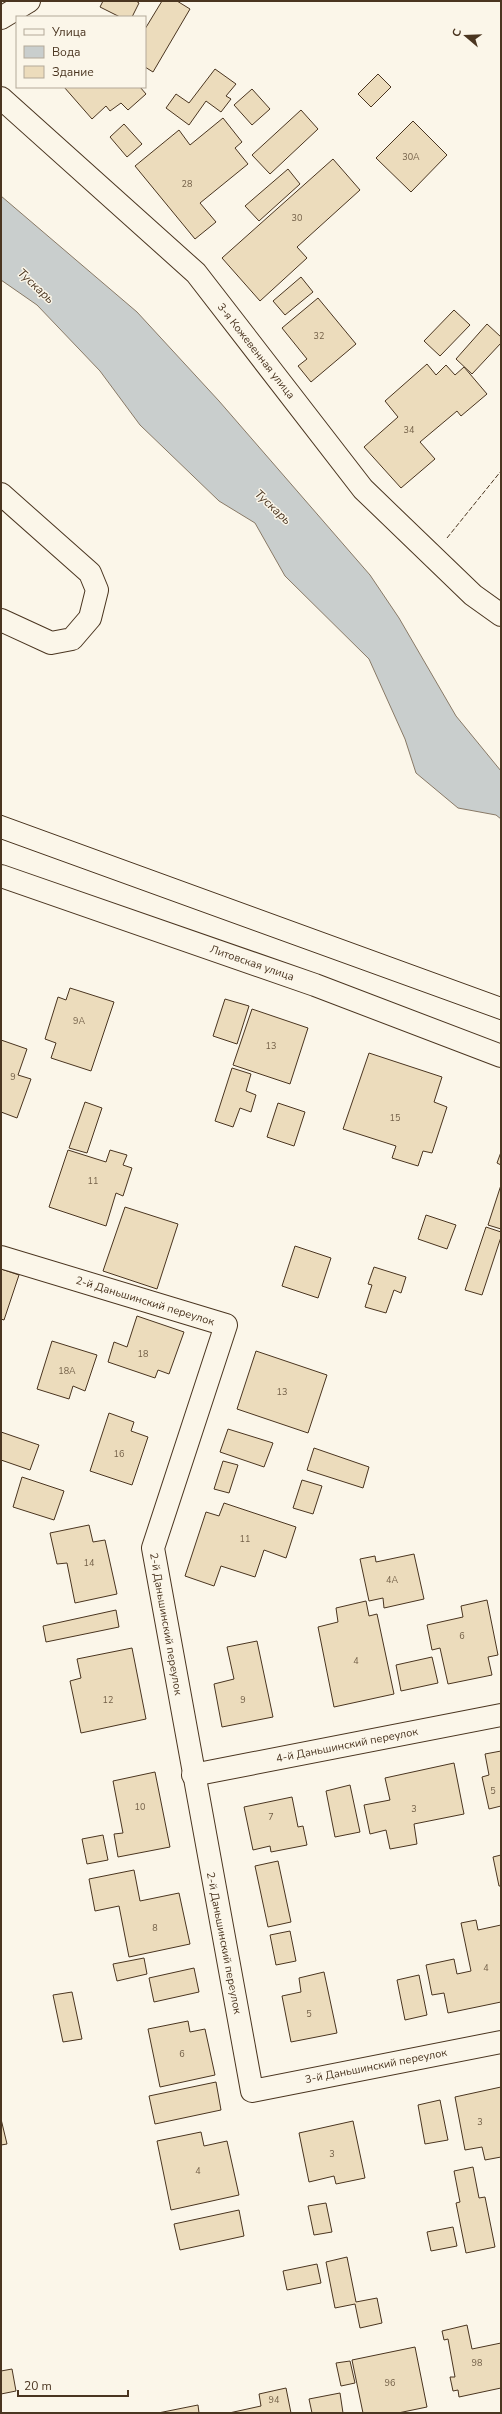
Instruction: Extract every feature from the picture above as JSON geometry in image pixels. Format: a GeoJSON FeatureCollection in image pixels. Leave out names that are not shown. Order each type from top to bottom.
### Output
{"type":"FeatureCollection","features":[{"type":"Feature","properties":{"kind":"street"},"geometry":{"type":"LineString","coordinates":[[1,18],[29,1]]}},
{"type":"Feature","properties":{"kind":"street","name":"3-я Кожевенная улица"},"geometry":{"type":"LineString","coordinates":[[1,98],[196,273],[363,489],[473,595],[501,615]]}},
{"type":"Feature","properties":{"kind":"street"},"geometry":{"type":"LineString","coordinates":[[1,494],[90,573],[97,590],[90,618],[72,639],[51,643],[1,620]]}},
{"type":"Feature","properties":{"kind":"street","name":"Литовская улица"},"geometry":{"type":"LineString","coordinates":[[1,876],[315,985],[501,1056]]}},
{"type":"Feature","properties":{"kind":"street","name":"2-й Даньшинский переулок"},"geometry":{"type":"LineString","coordinates":[[1,1257],[226,1325],[153,1548],[193,1775],[252,2090]]}},
{"type":"Feature","properties":{"kind":"street","name":"4-й Даньшинский переулок"},"geometry":{"type":"LineString","coordinates":[[193,1775],[501,1715]]}},
{"type":"Feature","properties":{"kind":"street","name":"3-й Даньшинский переулок"},"geometry":{"type":"LineString","coordinates":[[252,2090],[501,2042]]}},
{"type":"Feature","properties":{"kind":"water","name":"Тускарь"},"geometry":{"type":"Polygon","coordinates":[[[1,196],[137,312],[219,401],[370,575],[399,618],[456,716],[501,771],[501,819],[496,815],[458,808],[416,773],[405,739],[369,659],[285,576],[255,523],[219,501],[140,425],[100,371],[37,305],[1,280],[1,196]]]}},
{"type":"Feature","properties":{"kind":"building"},"geometry":{"type":"Polygon","coordinates":[[[103,1],[136,1],[139,3],[132,16],[118,16],[100,7],[103,1]]]}},
{"type":"Feature","properties":{"kind":"building"},"geometry":{"type":"Polygon","coordinates":[[[162,1],[177,1],[190,9],[153,72],[146,68],[146,27],[162,1]]]}},
{"type":"Feature","properties":{"kind":"building"},"geometry":{"type":"Polygon","coordinates":[[[215,69],[236,84],[226,96],[231,99],[221,112],[206,101],[189,125],[166,108],[176,94],[189,103],[215,69]]]}},
{"type":"Feature","properties":{"kind":"building"},"geometry":{"type":"Polygon","coordinates":[[[378,74],[391,87],[371,107],[358,94],[378,74]]]}},
{"type":"Feature","properties":{"kind":"building"},"geometry":{"type":"Polygon","coordinates":[[[65,88],[141,88],[146,94],[128,110],[121,103],[110,111],[106,106],[92,119],[65,88]]]}},
{"type":"Feature","properties":{"kind":"building"},"geometry":{"type":"Polygon","coordinates":[[[252,89],[270,109],[252,125],[234,105],[252,89]]]}},
{"type":"Feature","properties":{"kind":"building"},"geometry":{"type":"Polygon","coordinates":[[[301,110],[318,129],[270,174],[252,155],[301,110]]]}},
{"type":"Feature","properties":{"kind":"building"},"geometry":{"type":"Polygon","coordinates":[[[223,118],[242,142],[235,148],[248,164],[200,203],[216,222],[195,239],[135,166],[179,130],[190,145],[223,118]]]}},
{"type":"Feature","properties":{"kind":"building"},"geometry":{"type":"Polygon","coordinates":[[[413,121],[447,155],[411,192],[376,158],[413,121]]]}},
{"type":"Feature","properties":{"kind":"building"},"geometry":{"type":"Polygon","coordinates":[[[124,124],[142,144],[127,157],[110,137],[124,124]]]}},
{"type":"Feature","properties":{"kind":"building"},"geometry":{"type":"Polygon","coordinates":[[[333,159],[360,190],[297,247],[307,258],[260,301],[222,258],[333,159]]]}},
{"type":"Feature","properties":{"kind":"building"},"geometry":{"type":"Polygon","coordinates":[[[288,169],[300,184],[259,221],[245,206],[288,169]]]}},
{"type":"Feature","properties":{"kind":"building"},"geometry":{"type":"Polygon","coordinates":[[[301,277],[313,292],[285,315],[273,301],[301,277]]]}},
{"type":"Feature","properties":{"kind":"building"},"geometry":{"type":"Polygon","coordinates":[[[318,298],[356,344],[311,382],[298,366],[307,359],[282,328],[318,298]]]}},
{"type":"Feature","properties":{"kind":"building"},"geometry":{"type":"Polygon","coordinates":[[[454,310],[470,325],[440,356],[424,341],[454,310]]]}},
{"type":"Feature","properties":{"kind":"building"},"geometry":{"type":"Polygon","coordinates":[[[487,324],[501,337],[501,343],[472,374],[456,359],[487,324]]]}},
{"type":"Feature","properties":{"kind":"building"},"geometry":{"type":"Polygon","coordinates":[[[427,364],[436,375],[446,365],[455,375],[464,367],[487,394],[461,416],[457,411],[420,442],[435,459],[401,488],[364,447],[398,417],[385,401],[427,364]]]}},
{"type":"Feature","properties":{"kind":"building"},"geometry":{"type":"Polygon","coordinates":[[[70,988],[114,1002],[91,1071],[51,1058],[56,1043],[45,1039],[58,997],[66,1000],[70,988]]]}},
{"type":"Feature","properties":{"kind":"building"},"geometry":{"type":"Polygon","coordinates":[[[225,999],[249,1006],[237,1044],[213,1036],[225,999]]]}},
{"type":"Feature","properties":{"kind":"building"},"geometry":{"type":"Polygon","coordinates":[[[252,1009],[308,1028],[290,1084],[233,1065],[252,1009]]]}},
{"type":"Feature","properties":{"kind":"building"},"geometry":{"type":"Polygon","coordinates":[[[1,1040],[27,1049],[18,1075],[31,1079],[17,1118],[1,1112],[1,1040]]]}},
{"type":"Feature","properties":{"kind":"building"},"geometry":{"type":"Polygon","coordinates":[[[369,1053],[442,1077],[434,1102],[447,1107],[432,1153],[423,1151],[418,1166],[392,1158],[396,1146],[343,1129],[369,1053]]]}},
{"type":"Feature","properties":{"kind":"building"},"geometry":{"type":"Polygon","coordinates":[[[232,1068],[251,1074],[246,1091],[256,1095],[251,1112],[240,1108],[233,1127],[215,1121],[232,1068]]]}},
{"type":"Feature","properties":{"kind":"building"},"geometry":{"type":"Polygon","coordinates":[[[85,1102],[102,1108],[87,1153],[69,1148],[85,1102]]]}},
{"type":"Feature","properties":{"kind":"building"},"geometry":{"type":"Polygon","coordinates":[[[278,1103],[305,1112],[294,1146],[267,1137],[278,1103]]]}},
{"type":"Feature","properties":{"kind":"building"},"geometry":{"type":"Polygon","coordinates":[[[68,1150],[106,1162],[110,1150],[127,1155],[123,1165],[132,1168],[123,1196],[116,1193],[106,1226],[49,1207],[68,1150]]]}},
{"type":"Feature","properties":{"kind":"building"},"geometry":{"type":"Polygon","coordinates":[[[501,1152],[501,1165],[497,1163],[501,1152]]]}},
{"type":"Feature","properties":{"kind":"building"},"geometry":{"type":"Polygon","coordinates":[[[501,1185],[501,1229],[488,1225],[501,1185]]]}},
{"type":"Feature","properties":{"kind":"building"},"geometry":{"type":"Polygon","coordinates":[[[125,1207],[178,1224],[157,1289],[103,1271],[125,1207]]]}},
{"type":"Feature","properties":{"kind":"building"},"geometry":{"type":"Polygon","coordinates":[[[426,1215],[456,1225],[447,1249],[418,1239],[426,1215]]]}},
{"type":"Feature","properties":{"kind":"building"},"geometry":{"type":"Polygon","coordinates":[[[486,1227],[501,1232],[501,1237],[482,1295],[465,1290],[486,1227]]]}},
{"type":"Feature","properties":{"kind":"building"},"geometry":{"type":"Polygon","coordinates":[[[295,1246],[331,1258],[318,1298],[282,1286],[295,1246]]]}},
{"type":"Feature","properties":{"kind":"building"},"geometry":{"type":"Polygon","coordinates":[[[374,1267],[406,1277],[401,1293],[394,1290],[386,1313],[365,1307],[372,1285],[368,1284],[374,1267]]]}},
{"type":"Feature","properties":{"kind":"building"},"geometry":{"type":"Polygon","coordinates":[[[1,1269],[19,1275],[4,1320],[1,1319],[1,1269]]]}},
{"type":"Feature","properties":{"kind":"building"},"geometry":{"type":"Polygon","coordinates":[[[137,1316],[184,1332],[169,1374],[158,1370],[155,1378],[108,1362],[114,1342],[127,1347],[137,1316]]]}},
{"type":"Feature","properties":{"kind":"building"},"geometry":{"type":"Polygon","coordinates":[[[52,1341],[97,1355],[85,1391],[73,1386],[69,1399],[37,1389],[52,1341]]]}},
{"type":"Feature","properties":{"kind":"building"},"geometry":{"type":"Polygon","coordinates":[[[256,1351],[327,1375],[308,1433],[237,1409],[256,1351]]]}},
{"type":"Feature","properties":{"kind":"building"},"geometry":{"type":"Polygon","coordinates":[[[109,1413],[134,1422],[131,1431],[148,1437],[132,1485],[90,1471],[109,1413]]]}},
{"type":"Feature","properties":{"kind":"building"},"geometry":{"type":"Polygon","coordinates":[[[228,1429],[273,1443],[264,1467],[220,1452],[228,1429]]]}},
{"type":"Feature","properties":{"kind":"building"},"geometry":{"type":"Polygon","coordinates":[[[1,1432],[39,1445],[30,1470],[1,1460],[1,1432]]]}},
{"type":"Feature","properties":{"kind":"building"},"geometry":{"type":"Polygon","coordinates":[[[314,1448],[369,1467],[363,1488],[307,1470],[314,1448]]]}},
{"type":"Feature","properties":{"kind":"building"},"geometry":{"type":"Polygon","coordinates":[[[223,1461],[238,1465],[229,1493],[214,1489],[223,1461]]]}},
{"type":"Feature","properties":{"kind":"building"},"geometry":{"type":"Polygon","coordinates":[[[22,1477],[64,1491],[54,1520],[13,1507],[22,1477]]]}},
{"type":"Feature","properties":{"kind":"building"},"geometry":{"type":"Polygon","coordinates":[[[302,1480],[322,1486],[313,1514],[293,1508],[302,1480]]]}},
{"type":"Feature","properties":{"kind":"building"},"geometry":{"type":"Polygon","coordinates":[[[224,1503],[296,1527],[286,1558],[264,1550],[255,1577],[221,1566],[214,1586],[185,1576],[206,1512],[219,1516],[224,1503]]]}},
{"type":"Feature","properties":{"kind":"building"},"geometry":{"type":"Polygon","coordinates":[[[89,1525],[93,1542],[105,1540],[117,1594],[75,1603],[67,1563],[57,1564],[50,1533],[89,1525]]]}},
{"type":"Feature","properties":{"kind":"building"},"geometry":{"type":"Polygon","coordinates":[[[414,1554],[424,1599],[384,1608],[383,1598],[369,1601],[360,1559],[375,1556],[376,1562],[414,1554]]]}},
{"type":"Feature","properties":{"kind":"building"},"geometry":{"type":"Polygon","coordinates":[[[487,1600],[498,1655],[488,1657],[492,1675],[448,1684],[440,1648],[432,1650],[427,1625],[463,1617],[461,1606],[487,1600]]]}},
{"type":"Feature","properties":{"kind":"building"},"geometry":{"type":"Polygon","coordinates":[[[366,1601],[369,1616],[377,1614],[394,1694],[334,1707],[318,1627],[338,1622],[336,1608],[366,1601]]]}},
{"type":"Feature","properties":{"kind":"building"},"geometry":{"type":"Polygon","coordinates":[[[116,1610],[119,1627],[46,1642],[43,1626],[116,1610]]]}},
{"type":"Feature","properties":{"kind":"building"},"geometry":{"type":"Polygon","coordinates":[[[257,1641],[273,1717],[222,1727],[214,1684],[234,1679],[227,1647],[257,1641]]]}},
{"type":"Feature","properties":{"kind":"building"},"geometry":{"type":"Polygon","coordinates":[[[132,1648],[146,1719],[81,1733],[70,1681],[81,1678],[77,1659],[132,1648]]]}},
{"type":"Feature","properties":{"kind":"building"},"geometry":{"type":"Polygon","coordinates":[[[432,1657],[438,1683],[401,1691],[396,1665],[432,1657]]]}},
{"type":"Feature","properties":{"kind":"building"},"geometry":{"type":"Polygon","coordinates":[[[501,1751],[501,1806],[489,1809],[482,1777],[489,1775],[485,1754],[501,1751]]]}},
{"type":"Feature","properties":{"kind":"building"},"geometry":{"type":"Polygon","coordinates":[[[454,1763],[464,1814],[414,1824],[417,1844],[390,1849],[386,1830],[370,1834],[364,1805],[390,1800],[385,1778],[454,1763]]]}},
{"type":"Feature","properties":{"kind":"building"},"geometry":{"type":"Polygon","coordinates":[[[155,1772],[170,1847],[118,1857],[114,1834],[123,1833],[113,1781],[155,1772]]]}},
{"type":"Feature","properties":{"kind":"building"},"geometry":{"type":"Polygon","coordinates":[[[350,1785],[360,1832],[335,1837],[326,1791],[350,1785]]]}},
{"type":"Feature","properties":{"kind":"building"},"geometry":{"type":"Polygon","coordinates":[[[292,1797],[298,1827],[303,1826],[307,1845],[271,1852],[270,1846],[253,1850],[244,1807],[292,1797]]]}},
{"type":"Feature","properties":{"kind":"building"},"geometry":{"type":"Polygon","coordinates":[[[103,1835],[108,1860],[87,1864],[82,1839],[103,1835]]]}},
{"type":"Feature","properties":{"kind":"building"},"geometry":{"type":"Polygon","coordinates":[[[501,1855],[501,1886],[499,1886],[493,1857],[501,1855]]]}},
{"type":"Feature","properties":{"kind":"building"},"geometry":{"type":"Polygon","coordinates":[[[278,1861],[291,1922],[268,1927],[255,1866],[278,1861]]]}},
{"type":"Feature","properties":{"kind":"building"},"geometry":{"type":"Polygon","coordinates":[[[134,1870],[140,1901],[179,1893],[190,1944],[129,1957],[119,1906],[95,1911],[89,1879],[134,1870]]]}},
{"type":"Feature","properties":{"kind":"building"},"geometry":{"type":"Polygon","coordinates":[[[476,1920],[478,1930],[501,1925],[501,2002],[448,2013],[444,1993],[432,1995],[426,1965],[454,1959],[457,1974],[471,1971],[461,1923],[476,1920]]]}},
{"type":"Feature","properties":{"kind":"building"},"geometry":{"type":"Polygon","coordinates":[[[290,1931],[296,1961],[276,1965],[270,1935],[290,1931]]]}},
{"type":"Feature","properties":{"kind":"building"},"geometry":{"type":"Polygon","coordinates":[[[144,1958],[147,1974],[117,1981],[113,1964],[144,1958]]]}},
{"type":"Feature","properties":{"kind":"building"},"geometry":{"type":"Polygon","coordinates":[[[194,1968],[199,1992],[154,2002],[149,1978],[194,1968]]]}},
{"type":"Feature","properties":{"kind":"building"},"geometry":{"type":"Polygon","coordinates":[[[324,1972],[337,2033],[291,2042],[282,1996],[301,1992],[299,1978],[324,1972]]]}},
{"type":"Feature","properties":{"kind":"building"},"geometry":{"type":"Polygon","coordinates":[[[419,1975],[427,2015],[405,2020],[397,1980],[419,1975]]]}},
{"type":"Feature","properties":{"kind":"building"},"geometry":{"type":"Polygon","coordinates":[[[72,1992],[82,2039],[63,2042],[53,1995],[72,1992]]]}},
{"type":"Feature","properties":{"kind":"building"},"geometry":{"type":"Polygon","coordinates":[[[188,2021],[190,2032],[205,2029],[215,2075],[160,2087],[148,2029],[188,2021]]]}},
{"type":"Feature","properties":{"kind":"building"},"geometry":{"type":"Polygon","coordinates":[[[216,2082],[221,2110],[155,2124],[149,2096],[216,2082]]]}},
{"type":"Feature","properties":{"kind":"building"},"geometry":{"type":"Polygon","coordinates":[[[501,2087],[501,2157],[485,2160],[482,2147],[465,2150],[455,2097],[501,2087]]]}},
{"type":"Feature","properties":{"kind":"building"},"geometry":{"type":"Polygon","coordinates":[[[440,2100],[448,2140],[425,2144],[418,2105],[440,2100]]]}},
{"type":"Feature","properties":{"kind":"building"},"geometry":{"type":"Polygon","coordinates":[[[1,2119],[7,2144],[1,2145],[1,2119]]]}},
{"type":"Feature","properties":{"kind":"building"},"geometry":{"type":"Polygon","coordinates":[[[353,2121],[365,2178],[336,2184],[334,2176],[309,2182],[299,2133],[353,2121]]]}},
{"type":"Feature","properties":{"kind":"building"},"geometry":{"type":"Polygon","coordinates":[[[201,2132],[204,2146],[227,2141],[239,2195],[171,2210],[157,2141],[201,2132]]]}},
{"type":"Feature","properties":{"kind":"building"},"geometry":{"type":"Polygon","coordinates":[[[473,2167],[479,2198],[485,2197],[495,2247],[466,2253],[456,2203],[460,2202],[454,2171],[473,2167]]]}},
{"type":"Feature","properties":{"kind":"building"},"geometry":{"type":"Polygon","coordinates":[[[326,2203],[332,2232],[314,2235],[308,2206],[326,2203]]]}},
{"type":"Feature","properties":{"kind":"building"},"geometry":{"type":"Polygon","coordinates":[[[239,2210],[244,2236],[180,2250],[174,2224],[239,2210]]]}},
{"type":"Feature","properties":{"kind":"building"},"geometry":{"type":"Polygon","coordinates":[[[453,2227],[457,2246],[431,2251],[427,2232],[453,2227]]]}},
{"type":"Feature","properties":{"kind":"building"},"geometry":{"type":"Polygon","coordinates":[[[347,2257],[356,2302],[377,2298],[382,2323],[360,2328],[355,2304],[335,2308],[326,2262],[347,2257]]]}},
{"type":"Feature","properties":{"kind":"building"},"geometry":{"type":"Polygon","coordinates":[[[317,2264],[321,2283],[287,2290],[283,2271],[317,2264]]]}},
{"type":"Feature","properties":{"kind":"building"},"geometry":{"type":"Polygon","coordinates":[[[467,2325],[472,2349],[501,2343],[501,2388],[459,2397],[458,2390],[453,2391],[450,2377],[455,2377],[448,2339],[444,2340],[442,2331],[467,2325]]]}},
{"type":"Feature","properties":{"kind":"building"},"geometry":{"type":"Polygon","coordinates":[[[415,2347],[427,2407],[398,2413],[363,2413],[352,2360],[415,2347]]]}},
{"type":"Feature","properties":{"kind":"building"},"geometry":{"type":"Polygon","coordinates":[[[350,2361],[355,2383],[341,2386],[336,2363],[350,2361]]]}},
{"type":"Feature","properties":{"kind":"building"},"geometry":{"type":"Polygon","coordinates":[[[12,2369],[16,2391],[1,2394],[1,2371],[12,2369]]]}},
{"type":"Feature","properties":{"kind":"building"},"geometry":{"type":"Polygon","coordinates":[[[286,2388],[291,2413],[229,2413],[261,2406],[259,2394],[286,2388]]]}},
{"type":"Feature","properties":{"kind":"building"},"geometry":{"type":"Polygon","coordinates":[[[340,2393],[343,2413],[312,2413],[309,2399],[340,2393]]]}},
{"type":"Feature","properties":{"kind":"building"},"geometry":{"type":"Polygon","coordinates":[[[198,2405],[199,2413],[158,2413],[198,2405]]]}},
{"type":"Feature","properties":{"kind":"tram line"},"geometry":{"type":"LineString","coordinates":[[1,815],[501,997]]}},
{"type":"Feature","properties":{"kind":"tram line"},"geometry":{"type":"LineString","coordinates":[[1,839],[501,1020]]}},
{"type":"Feature","properties":{"kind":"fence"},"geometry":{"type":"LineString","coordinates":[[447,538],[501,471]]}}]}
